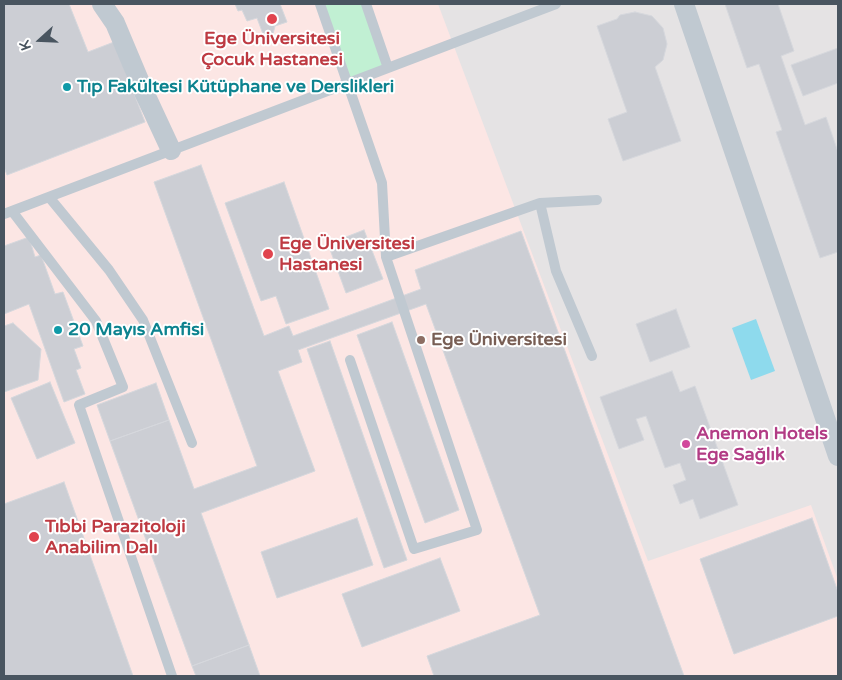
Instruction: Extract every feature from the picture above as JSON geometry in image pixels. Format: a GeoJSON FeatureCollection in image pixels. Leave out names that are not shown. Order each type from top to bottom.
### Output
{"type":"FeatureCollection","features":[{"type":"Feature","properties":{"kind":"street"},"geometry":{"type":"LineString","coordinates":[[102,4],[115,23],[171,150]]}},
{"type":"Feature","properties":{"kind":"street"},"geometry":{"type":"LineString","coordinates":[[684,4],[838,456]]}},
{"type":"Feature","properties":{"kind":"lane"},"geometry":{"type":"LineString","coordinates":[[320,4],[382,183],[386,257],[477,530],[414,548],[350,360]]}},
{"type":"Feature","properties":{"kind":"lane"},"geometry":{"type":"LineString","coordinates":[[366,4],[388,68]]}},
{"type":"Feature","properties":{"kind":"lane"},"geometry":{"type":"LineString","coordinates":[[172,676],[79,405],[123,387],[96,321],[8,213],[556,4]]}},
{"type":"Feature","properties":{"kind":"lane"},"geometry":{"type":"LineString","coordinates":[[50,196],[109,270],[143,320],[192,443]]}},
{"type":"Feature","properties":{"kind":"lane"},"geometry":{"type":"LineString","coordinates":[[386,257],[540,203],[597,200]]}},
{"type":"Feature","properties":{"kind":"lane"},"geometry":{"type":"LineString","coordinates":[[540,203],[556,272],[592,356]]}},
{"type":"Feature","properties":{"kind":"shaded area","name":"Ege Üniversitesi Hastanesi"},"geometry":{"type":"Polygon","coordinates":[[[4,4],[838,4],[838,676],[4,676],[4,4]]]}},
{"type":"Feature","properties":{"kind":"shaded area","name":"Ege Üniversitesi Hastanesi"},"geometry":{"type":"Polygon","coordinates":[[[4,4],[438,4],[648,561],[811,505],[838,580],[838,676],[4,676],[4,4]]]}},
{"type":"Feature","properties":{"kind":"green space"},"geometry":{"type":"Polygon","coordinates":[[[320,4],[366,4],[388,68],[348,84],[320,4]]]}},
{"type":"Feature","properties":{"kind":"water"},"geometry":{"type":"Polygon","coordinates":[[[756,319],[775,371],[751,380],[732,328],[756,319]]]}},
{"type":"Feature","properties":{"kind":"building","name":"Tıp Fakültesi Kütüphane ve Derslikleri"},"geometry":{"type":"Polygon","coordinates":[[[4,4],[69,4],[88,52],[114,42],[145,122],[7,175],[4,167],[4,4]]]}},
{"type":"Feature","properties":{"kind":"building","name":"Ege Üniversitesi Çocuk Hastanesi"},"geometry":{"type":"Polygon","coordinates":[[[235,4],[280,4],[287,22],[275,26],[273,34],[266,36],[263,34],[257,18],[247,21],[242,10],[238,11],[235,4]]]}},
{"type":"Feature","properties":{"kind":"building"},"geometry":{"type":"Polygon","coordinates":[[[725,4],[778,4],[794,51],[781,56],[805,125],[826,117],[838,152],[838,252],[820,258],[776,132],[782,130],[759,64],[747,68],[725,4]]]}},
{"type":"Feature","properties":{"kind":"building"},"geometry":{"type":"Polygon","coordinates":[[[635,12],[652,16],[663,28],[667,44],[663,60],[655,67],[681,141],[623,161],[608,119],[627,112],[597,26],[617,19],[620,15],[635,12]]]}},
{"type":"Feature","properties":{"kind":"building"},"geometry":{"type":"Polygon","coordinates":[[[838,48],[838,83],[803,96],[791,65],[838,48]]]}},
{"type":"Feature","properties":{"kind":"building"},"geometry":{"type":"Polygon","coordinates":[[[201,165],[264,336],[289,326],[293,336],[421,289],[415,270],[521,231],[684,676],[434,676],[427,656],[540,615],[426,304],[298,350],[302,362],[278,371],[315,471],[201,513],[249,645],[192,666],[110,441],[169,420],[194,489],[257,466],[154,182],[201,165]]]}},
{"type":"Feature","properties":{"kind":"building"},"geometry":{"type":"Polygon","coordinates":[[[284,182],[329,309],[286,324],[276,296],[261,301],[225,203],[284,182]]]}},
{"type":"Feature","properties":{"kind":"building"},"geometry":{"type":"Polygon","coordinates":[[[364,230],[383,279],[346,293],[328,244],[364,230]]]}},
{"type":"Feature","properties":{"kind":"building","name":"20 Mayıs Amfisi"},"geometry":{"type":"Polygon","coordinates":[[[29,237],[35,257],[41,255],[55,294],[63,292],[83,346],[74,349],[81,368],[76,370],[85,394],[64,402],[29,304],[4,314],[4,246],[29,237]]]}},
{"type":"Feature","properties":{"kind":"building"},"geometry":{"type":"Polygon","coordinates":[[[676,309],[690,347],[650,362],[636,324],[676,309]]]}},
{"type":"Feature","properties":{"kind":"building"},"geometry":{"type":"Polygon","coordinates":[[[392,322],[459,510],[425,523],[357,335],[392,322]]]}},
{"type":"Feature","properties":{"kind":"building"},"geometry":{"type":"Polygon","coordinates":[[[13,323],[41,349],[38,380],[4,392],[4,326],[13,323]]]}},
{"type":"Feature","properties":{"kind":"building"},"geometry":{"type":"Polygon","coordinates":[[[330,341],[407,560],[384,568],[307,349],[330,341]]]}},
{"type":"Feature","properties":{"kind":"building","name":"Anemon Hotels Ege Sağlık"},"geometry":{"type":"Polygon","coordinates":[[[672,371],[680,392],[695,386],[738,505],[700,519],[693,499],[680,504],[673,485],[686,480],[680,463],[665,468],[646,416],[636,419],[644,440],[619,449],[600,397],[672,371]]]}},
{"type":"Feature","properties":{"kind":"building"},"geometry":{"type":"Polygon","coordinates":[[[50,382],[75,443],[37,459],[11,398],[50,382]]]}},
{"type":"Feature","properties":{"kind":"building"},"geometry":{"type":"Polygon","coordinates":[[[156,383],[169,420],[110,441],[97,405],[156,383]]]}},
{"type":"Feature","properties":{"kind":"building"},"geometry":{"type":"Polygon","coordinates":[[[64,482],[133,676],[4,676],[4,504],[64,482]]]}},
{"type":"Feature","properties":{"kind":"building"},"geometry":{"type":"Polygon","coordinates":[[[357,518],[373,565],[277,598],[261,552],[357,518]]]}},
{"type":"Feature","properties":{"kind":"building"},"geometry":{"type":"Polygon","coordinates":[[[812,518],[838,592],[838,616],[734,654],[700,559],[812,518]]]}},
{"type":"Feature","properties":{"kind":"building"},"geometry":{"type":"Polygon","coordinates":[[[440,558],[460,611],[362,647],[342,594],[440,558]]]}},
{"type":"Feature","properties":{"kind":"building"},"geometry":{"type":"Polygon","coordinates":[[[249,645],[260,676],[196,676],[192,666],[249,645]]]}},
{"type":"Feature","properties":{"kind":"place","name":"Ege Üniversitesi Çocuk Hastanesi"},"geometry":{"type":"Point","coordinates":[272,19]}},
{"type":"Feature","properties":{"kind":"place","name":"Tıp Fakültesi Kütüphane ve Derslikleri"},"geometry":{"type":"Point","coordinates":[67,87]}},
{"type":"Feature","properties":{"kind":"place","name":"Ege Üniversitesi Hastanesi"},"geometry":{"type":"Point","coordinates":[268,254]}},
{"type":"Feature","properties":{"kind":"place","name":"20 Mayıs Amfisi"},"geometry":{"type":"Point","coordinates":[58,330]}},
{"type":"Feature","properties":{"kind":"place","name":"Ege Üniversitesi"},"geometry":{"type":"Point","coordinates":[421,340]}},
{"type":"Feature","properties":{"kind":"place","name":"Anemon Hotels Ege Sağlık"},"geometry":{"type":"Point","coordinates":[686,444]}},
{"type":"Feature","properties":{"kind":"place","name":"Tıbbi Parazitoloji Anabilim Dalı"},"geometry":{"type":"Point","coordinates":[34,537]}}]}
